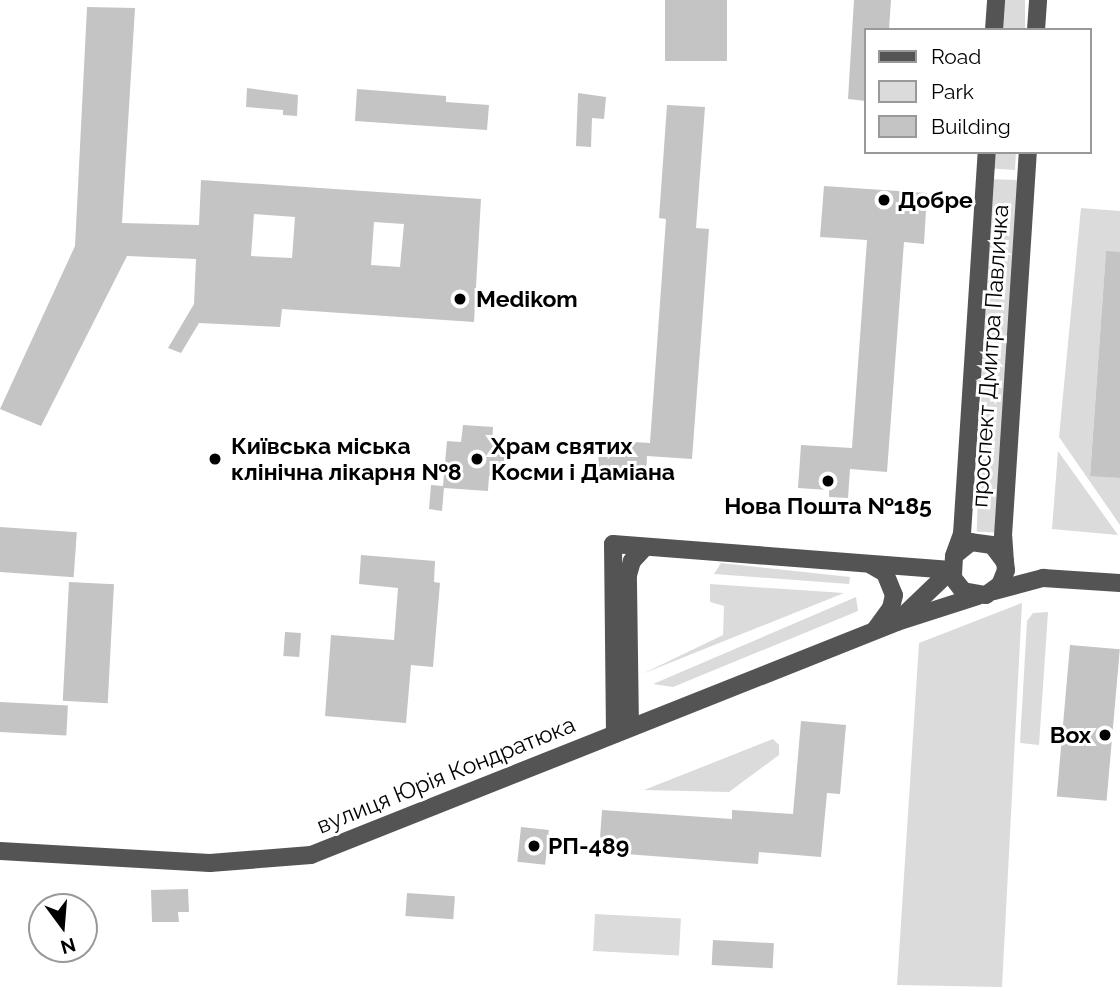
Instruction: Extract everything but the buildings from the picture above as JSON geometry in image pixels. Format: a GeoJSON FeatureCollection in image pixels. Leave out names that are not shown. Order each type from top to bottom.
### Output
{"type":"FeatureCollection","features":[{"type":"Feature","properties":{"kind":"street"},"geometry":{"type":"LineString","coordinates":[[995,28],[996,0]]}},
{"type":"Feature","properties":{"kind":"street"},"geometry":{"type":"LineString","coordinates":[[1037,28],[1038,0]]}},
{"type":"Feature","properties":{"kind":"street","name":"проспект Дмитра Павличка"},"geometry":{"type":"LineString","coordinates":[[953,563],[962,534],[987,154]]}},
{"type":"Feature","properties":{"kind":"street","name":"проспект Дмитра Павличка"},"geometry":{"type":"LineString","coordinates":[[1005,562],[1003,536],[1028,154]]}},
{"type":"Feature","properties":{"kind":"street"},"geometry":{"type":"LineString","coordinates":[[978,541],[998,549],[1005,562],[1004,578],[986,593],[963,591],[953,563],[964,545],[978,541]]}},
{"type":"Feature","properties":{"kind":"street"},"geometry":{"type":"LineString","coordinates":[[622,731],[613,544],[871,565],[953,563]]}},
{"type":"Feature","properties":{"kind":"street"},"geometry":{"type":"LineString","coordinates":[[622,731],[628,575],[632,561],[645,547]]}},
{"type":"Feature","properties":{"kind":"street","name":"вулиця Юрія Кондратюка"},"geometry":{"type":"LineString","coordinates":[[1005,562],[1043,578]]}},
{"type":"Feature","properties":{"kind":"street","name":"вулиця Юрія Кондратюка"},"geometry":{"type":"LineString","coordinates":[[897,622],[953,563]]}},
{"type":"Feature","properties":{"kind":"street"},"geometry":{"type":"LineString","coordinates":[[871,565],[885,573],[894,595],[891,608],[874,632]]}},
{"type":"Feature","properties":{"kind":"street","name":"вулиця Юрія Кондратюка"},"geometry":{"type":"LineString","coordinates":[[0,851],[210,863],[311,855],[897,622],[1043,578],[1120,583]]}},
{"type":"Feature","properties":{"kind":"green space"},"geometry":{"type":"Polygon","coordinates":[[[1000,0],[1025,0],[1025,28],[1000,28],[1000,0]]]}},
{"type":"Feature","properties":{"kind":"green space"},"geometry":{"type":"Polygon","coordinates":[[[988,154],[1016,154],[1015,170],[986,168],[988,154]]]}},
{"type":"Feature","properties":{"kind":"green space"},"geometry":{"type":"Polygon","coordinates":[[[989,179],[1018,180],[1006,533],[977,532],[989,179]]]}},
{"type":"Feature","properties":{"kind":"green space"},"geometry":{"type":"Polygon","coordinates":[[[1081,208],[1120,211],[1120,252],[1106,252],[1090,475],[1120,478],[1120,525],[1059,437],[1081,208]]]}},
{"type":"Feature","properties":{"kind":"green space"},"geometry":{"type":"Polygon","coordinates":[[[1058,451],[1118,535],[1052,529],[1058,451]]]}},
{"type":"Feature","properties":{"kind":"green space"},"geometry":{"type":"Polygon","coordinates":[[[721,563],[850,577],[849,584],[714,574],[721,563]]]}},
{"type":"Feature","properties":{"kind":"green space"},"geometry":{"type":"Polygon","coordinates":[[[710,584],[844,593],[642,674],[723,635],[724,606],[710,602],[710,584]]]}},
{"type":"Feature","properties":{"kind":"green space"},"geometry":{"type":"Polygon","coordinates":[[[856,597],[858,611],[673,687],[653,684],[856,597]]]}},
{"type":"Feature","properties":{"kind":"green space"},"geometry":{"type":"Polygon","coordinates":[[[1022,603],[1002,987],[897,985],[919,643],[1022,603]]]}},
{"type":"Feature","properties":{"kind":"green space"},"geometry":{"type":"Polygon","coordinates":[[[1048,612],[1039,745],[1020,743],[1027,621],[1033,613],[1048,612]]]}},
{"type":"Feature","properties":{"kind":"green space"},"geometry":{"type":"Polygon","coordinates":[[[773,739],[779,745],[779,755],[729,792],[644,790],[773,739]]]}},
{"type":"Feature","properties":{"kind":"green space"},"geometry":{"type":"Polygon","coordinates":[[[595,914],[681,919],[679,955],[593,951],[595,914]]]}},
{"type":"Feature","properties":{"kind":"place","name":"Добре"},"geometry":{"type":"Point","coordinates":[884,200]}},
{"type":"Feature","properties":{"kind":"place","name":"Medikom"},"geometry":{"type":"Point","coordinates":[460,299]}},
{"type":"Feature","properties":{"kind":"place","name":"Київська міська клінічна лікарня №8"},"geometry":{"type":"Point","coordinates":[215,459]}},
{"type":"Feature","properties":{"kind":"place","name":"Храм святих Косми і Даміана"},"geometry":{"type":"Point","coordinates":[477,459]}},
{"type":"Feature","properties":{"kind":"place","name":"Нова Пошта №185"},"geometry":{"type":"Point","coordinates":[828,481]}},
{"type":"Feature","properties":{"kind":"place","name":"Box"},"geometry":{"type":"Point","coordinates":[1105,735]}},
{"type":"Feature","properties":{"kind":"place","name":"РП-489"},"geometry":{"type":"Point","coordinates":[534,846]}}]}
